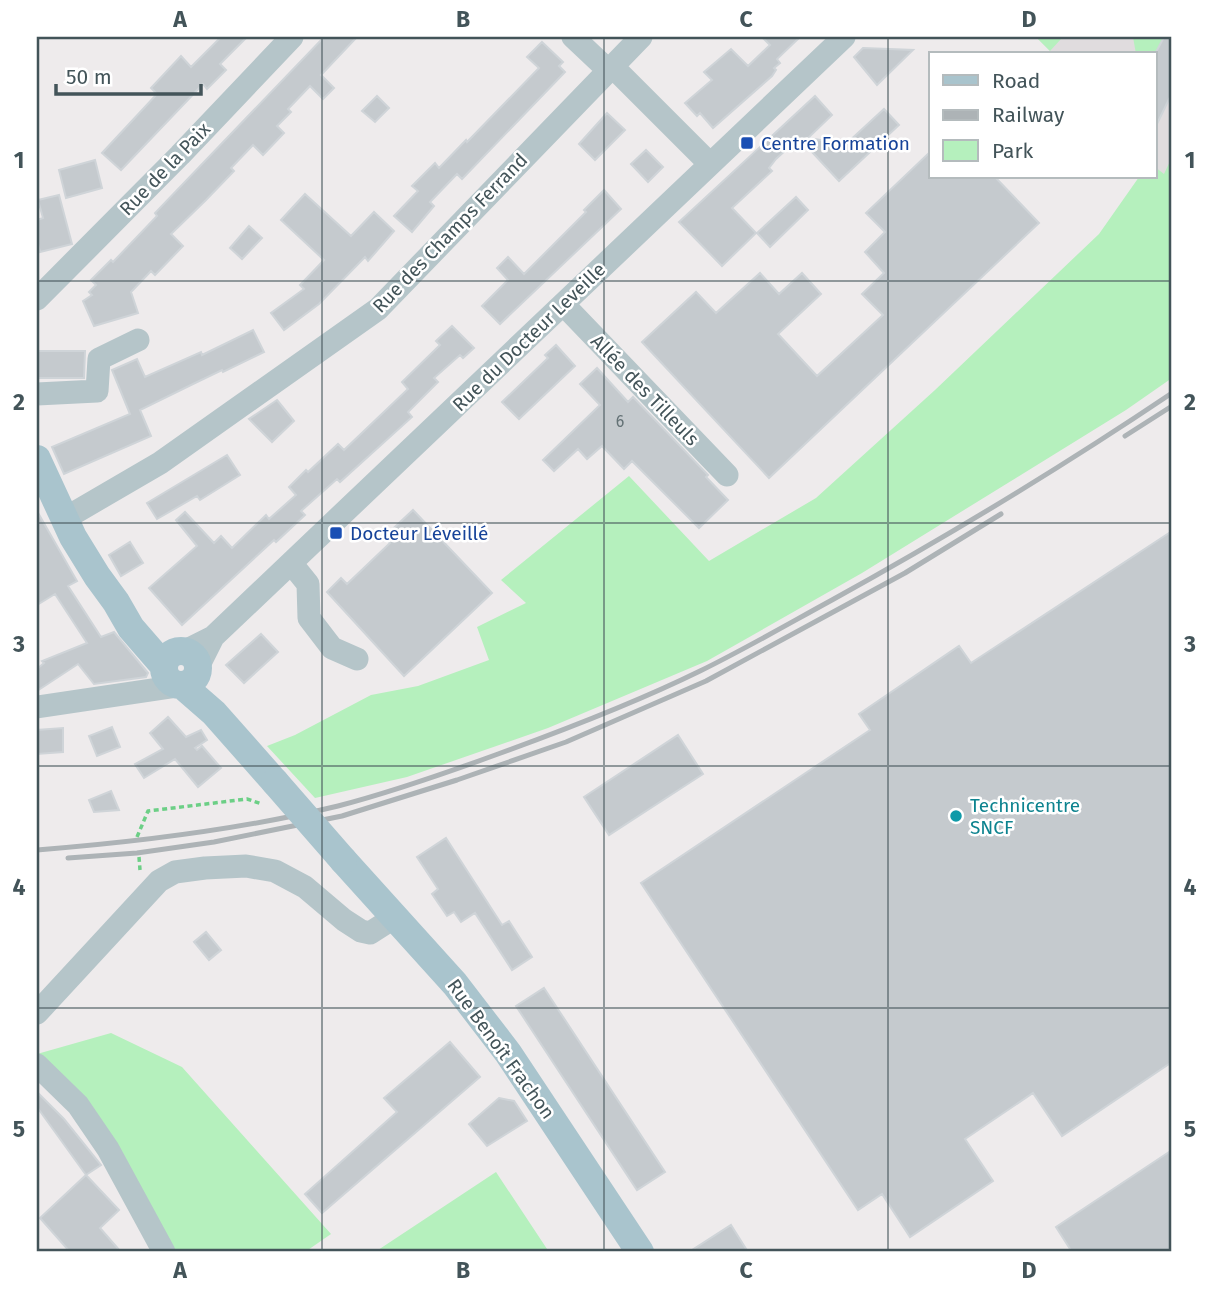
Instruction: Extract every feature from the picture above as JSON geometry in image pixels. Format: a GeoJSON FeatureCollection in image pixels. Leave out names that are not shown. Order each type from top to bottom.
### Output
{"type":"FeatureCollection","features":[{"type":"Feature","properties":{"kind":"main road"},"geometry":{"type":"LineString","coordinates":[[37,459],[52,509],[97,576],[116,602],[180,669]]}},
{"type":"Feature","properties":{"kind":"main road","name":"Rue Benoît Frachon"},"geometry":{"type":"LineString","coordinates":[[180,669],[214,713],[455,984],[508,1053],[640,1252]]}},
{"type":"Feature","properties":{"kind":"street","name":"Rue de la Paix"},"geometry":{"type":"LineString","coordinates":[[37,299],[292,37]]}},
{"type":"Feature","properties":{"kind":"street"},"geometry":{"type":"LineString","coordinates":[[573,37],[610,68],[710,164]]}},
{"type":"Feature","properties":{"kind":"street","name":"Rue des Champs Ferrand"},"geometry":{"type":"LineString","coordinates":[[52,509],[160,463],[378,309],[641,37]]}},
{"type":"Feature","properties":{"kind":"street","name":"Rue du Docteur Leveille"},"geometry":{"type":"LineString","coordinates":[[37,707],[144,692],[180,669],[844,37]]}},
{"type":"Feature","properties":{"kind":"street","name":"Allée des Tilleuls"},"geometry":{"type":"LineString","coordinates":[[563,304],[727,475]]}},
{"type":"Feature","properties":{"kind":"street"},"geometry":{"type":"LineString","coordinates":[[37,394],[97,391],[99,359],[138,340]]}},
{"type":"Feature","properties":{"kind":"street"},"geometry":{"type":"LineString","coordinates":[[291,563],[308,584],[309,618],[332,648],[358,659]]}},
{"type":"Feature","properties":{"kind":"street"},"geometry":{"type":"LineString","coordinates":[[37,1013],[159,881],[175,872],[246,866],[275,872],[305,887],[344,920],[361,931],[370,933],[395,917]]}},
{"type":"Feature","properties":{"kind":"street"},"geometry":{"type":"LineString","coordinates":[[37,1065],[78,1105],[108,1149],[164,1252]]}},
{"type":"Feature","properties":{"kind":"path"},"geometry":{"type":"LineString","coordinates":[[137,838],[148,811],[247,799]]}},
{"type":"Feature","properties":{"kind":"path"},"geometry":{"type":"LineString","coordinates":[[139,857],[140,872]]}},
{"type":"Feature","properties":{"kind":"shaded area"},"geometry":{"type":"Polygon","coordinates":[[[1036,37],[1172,37],[1172,183],[1156,168],[1156,52],[1051,52],[1036,37]]]}},
{"type":"Feature","properties":{"kind":"green space"},"geometry":{"type":"Polygon","coordinates":[[[1036,37],[1059,37],[1061,39],[1050,51],[1036,37]]]}},
{"type":"Feature","properties":{"kind":"green space"},"geometry":{"type":"Polygon","coordinates":[[[1133,37],[1164,37],[1156,52],[1136,52],[1133,37]]]}},
{"type":"Feature","properties":{"kind":"green space"},"geometry":{"type":"Polygon","coordinates":[[[1172,157],[1172,378],[1126,410],[862,573],[707,661],[548,728],[407,777],[315,798],[267,746],[295,735],[371,695],[418,686],[489,660],[477,627],[526,603],[501,580],[629,476],[709,561],[816,498],[935,390],[1099,234],[1138,178],[1156,178],[1156,168],[1164,174],[1172,157]]]}},
{"type":"Feature","properties":{"kind":"green space"},"geometry":{"type":"Polygon","coordinates":[[[111,1033],[182,1067],[331,1234],[305,1252],[175,1252],[37,1054],[111,1033]]]}},
{"type":"Feature","properties":{"kind":"green space"},"geometry":{"type":"Polygon","coordinates":[[[496,1172],[549,1252],[375,1252],[496,1172]]]}},
{"type":"Feature","properties":{"kind":"building"},"geometry":{"type":"Polygon","coordinates":[[[221,37],[247,37],[220,64],[226,70],[207,89],[203,84],[121,170],[102,153],[157,94],[151,88],[181,56],[191,67],[221,37]]]}},
{"type":"Feature","properties":{"kind":"building"},"geometry":{"type":"Polygon","coordinates":[[[324,37],[357,37],[321,75],[334,88],[323,99],[310,86],[288,109],[291,112],[277,126],[284,133],[263,155],[253,145],[231,168],[234,171],[171,234],[183,246],[155,275],[151,271],[131,292],[138,313],[94,326],[83,301],[92,295],[89,292],[96,285],[91,280],[111,260],[113,262],[157,216],[155,213],[324,37]]]}},
{"type":"Feature","properties":{"kind":"building"},"geometry":{"type":"Polygon","coordinates":[[[762,37],[800,37],[777,59],[780,63],[774,68],[776,70],[772,76],[713,128],[700,113],[697,116],[685,103],[712,80],[704,72],[731,49],[748,66],[770,45],[762,37]]]}},
{"type":"Feature","properties":{"kind":"building"},"geometry":{"type":"Polygon","coordinates":[[[1164,37],[1172,37],[1172,93],[1156,126],[1156,52],[1164,37]]]}},
{"type":"Feature","properties":{"kind":"building"},"geometry":{"type":"Polygon","coordinates":[[[542,42],[563,62],[559,66],[565,72],[462,179],[457,174],[430,202],[434,206],[412,232],[394,216],[418,191],[412,186],[435,163],[439,168],[466,140],[467,142],[539,68],[527,57],[542,42]]]}},
{"type":"Feature","properties":{"kind":"building"},"geometry":{"type":"Polygon","coordinates":[[[863,48],[913,50],[877,85],[854,57],[863,48]]]}},
{"type":"Feature","properties":{"kind":"building"},"geometry":{"type":"Polygon","coordinates":[[[377,96],[389,108],[375,122],[362,111],[377,96]]]}},
{"type":"Feature","properties":{"kind":"building"},"geometry":{"type":"Polygon","coordinates":[[[815,96],[832,115],[808,138],[846,144],[884,109],[899,125],[839,181],[799,138],[776,159],[769,168],[772,171],[732,208],[756,233],[722,266],[679,222],[815,96]]]}},
{"type":"Feature","properties":{"kind":"building"},"geometry":{"type":"Polygon","coordinates":[[[607,113],[625,130],[595,160],[579,144],[607,113]]]}},
{"type":"Feature","properties":{"kind":"building"},"geometry":{"type":"Polygon","coordinates":[[[646,150],[663,167],[648,182],[631,164],[646,150]]]}},
{"type":"Feature","properties":{"kind":"building"},"geometry":{"type":"Polygon","coordinates":[[[929,153],[929,178],[996,178],[1039,223],[769,478],[642,342],[696,292],[716,313],[760,273],[779,294],[802,273],[821,294],[778,334],[817,376],[883,315],[862,294],[884,273],[865,252],[885,232],[866,213],[929,153]]]}},
{"type":"Feature","properties":{"kind":"building"},"geometry":{"type":"Polygon","coordinates":[[[95,160],[102,188],[66,198],[59,170],[95,160]]]}},
{"type":"Feature","properties":{"kind":"building"},"geometry":{"type":"Polygon","coordinates":[[[604,190],[621,209],[500,324],[482,306],[508,280],[497,268],[508,257],[524,274],[586,212],[584,210],[604,190]]]}},
{"type":"Feature","properties":{"kind":"building"},"geometry":{"type":"Polygon","coordinates":[[[305,194],[351,236],[374,212],[394,231],[368,261],[365,257],[319,304],[284,330],[271,313],[304,289],[300,285],[324,260],[281,220],[305,194]]]}},
{"type":"Feature","properties":{"kind":"building"},"geometry":{"type":"Polygon","coordinates":[[[59,195],[72,244],[40,252],[37,220],[43,218],[38,200],[59,195]]]}},
{"type":"Feature","properties":{"kind":"building"},"geometry":{"type":"Polygon","coordinates":[[[796,197],[808,210],[770,247],[757,233],[796,197]]]}},
{"type":"Feature","properties":{"kind":"building"},"geometry":{"type":"Polygon","coordinates":[[[249,226],[262,238],[242,259],[230,248],[249,226]]]}},
{"type":"Feature","properties":{"kind":"building"},"geometry":{"type":"Polygon","coordinates":[[[452,326],[474,348],[463,358],[460,355],[434,378],[438,382],[408,412],[412,417],[340,482],[337,479],[301,511],[305,515],[182,625],[149,588],[197,546],[176,520],[185,512],[214,543],[221,536],[232,548],[266,515],[269,519],[296,495],[289,487],[306,470],[308,472],[338,444],[344,450],[408,389],[402,382],[440,345],[436,341],[452,326]]]}},
{"type":"Feature","properties":{"kind":"building"},"geometry":{"type":"Polygon","coordinates":[[[253,330],[264,352],[140,410],[151,436],[64,474],[52,447],[130,414],[112,370],[137,359],[145,377],[201,352],[202,355],[253,330]]]}},
{"type":"Feature","properties":{"kind":"building"},"geometry":{"type":"Polygon","coordinates":[[[556,345],[575,366],[519,419],[502,402],[548,358],[545,355],[556,345]]]}},
{"type":"Feature","properties":{"kind":"building"},"geometry":{"type":"Polygon","coordinates":[[[37,351],[85,351],[84,378],[37,378],[37,351]]]}},
{"type":"Feature","properties":{"kind":"building"},"geometry":{"type":"Polygon","coordinates":[[[597,368],[628,402],[633,397],[708,475],[706,477],[728,500],[699,528],[632,461],[624,469],[602,446],[587,459],[578,449],[554,471],[543,460],[600,405],[580,384],[597,368]]]}},
{"type":"Feature","properties":{"kind":"building"},"geometry":{"type":"Polygon","coordinates":[[[277,400],[294,421],[272,442],[249,419],[277,400]]]}},
{"type":"Feature","properties":{"kind":"building"},"geometry":{"type":"Polygon","coordinates":[[[227,455],[240,475],[200,500],[197,496],[157,519],[147,503],[227,455]]]}},
{"type":"Feature","properties":{"kind":"building"},"geometry":{"type":"Polygon","coordinates":[[[413,510],[492,593],[404,676],[327,592],[341,578],[347,584],[390,543],[384,537],[413,510]]]}},
{"type":"Feature","properties":{"kind":"building"},"geometry":{"type":"Polygon","coordinates":[[[37,511],[77,581],[68,586],[101,637],[114,632],[148,673],[146,677],[94,684],[78,664],[37,691],[37,669],[44,663],[42,661],[87,643],[55,594],[37,605],[37,511]]]}},
{"type":"Feature","properties":{"kind":"building","name":"Technicentre SNCF"},"geometry":{"type":"Polygon","coordinates":[[[1172,531],[1172,1062],[1062,1136],[1033,1093],[965,1139],[993,1181],[910,1237],[882,1194],[858,1210],[641,883],[870,730],[859,714],[959,646],[971,663],[1172,531]]]}},
{"type":"Feature","properties":{"kind":"building"},"geometry":{"type":"Polygon","coordinates":[[[130,542],[143,563],[121,576],[109,555],[130,542]]]}},
{"type":"Feature","properties":{"kind":"building"},"geometry":{"type":"Polygon","coordinates":[[[261,634],[278,652],[244,683],[226,665],[261,634]]]}},
{"type":"Feature","properties":{"kind":"building"},"geometry":{"type":"Polygon","coordinates":[[[168,717],[186,737],[201,730],[207,740],[195,748],[197,750],[202,746],[221,768],[198,787],[175,759],[144,778],[135,764],[163,749],[150,733],[168,717]]]}},
{"type":"Feature","properties":{"kind":"building"},"geometry":{"type":"Polygon","coordinates":[[[112,727],[120,747],[97,756],[89,736],[112,727]]]}},
{"type":"Feature","properties":{"kind":"building"},"geometry":{"type":"Polygon","coordinates":[[[63,728],[63,752],[37,754],[37,730],[63,728]]]}},
{"type":"Feature","properties":{"kind":"building"},"geometry":{"type":"Polygon","coordinates":[[[678,735],[703,774],[609,835],[584,797],[678,735]]]}},
{"type":"Feature","properties":{"kind":"building"},"geometry":{"type":"Polygon","coordinates":[[[111,791],[119,810],[94,812],[89,800],[111,791]]]}},
{"type":"Feature","properties":{"kind":"building"},"geometry":{"type":"Polygon","coordinates":[[[446,838],[502,925],[509,921],[532,957],[512,970],[475,913],[461,922],[454,912],[447,916],[432,894],[438,889],[417,857],[446,838]]]}},
{"type":"Feature","properties":{"kind":"building"},"geometry":{"type":"Polygon","coordinates":[[[206,932],[221,950],[209,960],[194,942],[206,932]]]}},
{"type":"Feature","properties":{"kind":"building"},"geometry":{"type":"Polygon","coordinates":[[[544,988],[665,1172],[637,1190],[516,1006],[544,988]]]}},
{"type":"Feature","properties":{"kind":"building"},"geometry":{"type":"Polygon","coordinates":[[[450,1042],[480,1077],[322,1213],[305,1194],[397,1112],[384,1098],[450,1042]]]}},
{"type":"Feature","properties":{"kind":"building"},"geometry":{"type":"Polygon","coordinates":[[[37,1092],[64,1119],[101,1165],[86,1175],[37,1107],[37,1092]]]}},
{"type":"Feature","properties":{"kind":"building"},"geometry":{"type":"Polygon","coordinates":[[[499,1098],[514,1101],[527,1121],[487,1146],[469,1124],[499,1098]]]}},
{"type":"Feature","properties":{"kind":"building"},"geometry":{"type":"Polygon","coordinates":[[[1172,1150],[1172,1252],[1072,1252],[1056,1227],[1172,1150]]]}},
{"type":"Feature","properties":{"kind":"building"},"geometry":{"type":"Polygon","coordinates":[[[86,1175],[119,1210],[100,1228],[121,1252],[70,1252],[40,1218],[86,1175]]]}},
{"type":"Feature","properties":{"kind":"building"},"geometry":{"type":"Polygon","coordinates":[[[731,1225],[748,1252],[689,1252],[731,1225]]]}},
{"type":"Feature","properties":{"kind":"railway"},"geometry":{"type":"LineString","coordinates":[[37,850],[188,834],[338,806],[439,775],[600,715],[717,663],[875,576],[1047,474],[1172,393]]}},
{"type":"Feature","properties":{"kind":"railway"},"geometry":{"type":"LineString","coordinates":[[1125,436],[1172,406]]}},
{"type":"Feature","properties":{"kind":"railway"},"geometry":{"type":"LineString","coordinates":[[68,858],[137,853],[214,842],[342,816],[566,742],[706,681],[905,573],[1001,514]]}},
{"type":"Feature","properties":{"kind":"place","name":"Centre Formation"},"geometry":{"type":"Point","coordinates":[747,143]}},
{"type":"Feature","properties":{"kind":"place","name":"Docteur Léveillé"},"geometry":{"type":"Point","coordinates":[336,533]}},
{"type":"Feature","properties":{"kind":"place","name":"Technicentre SNCF"},"geometry":{"type":"Point","coordinates":[956,816]}}]}
